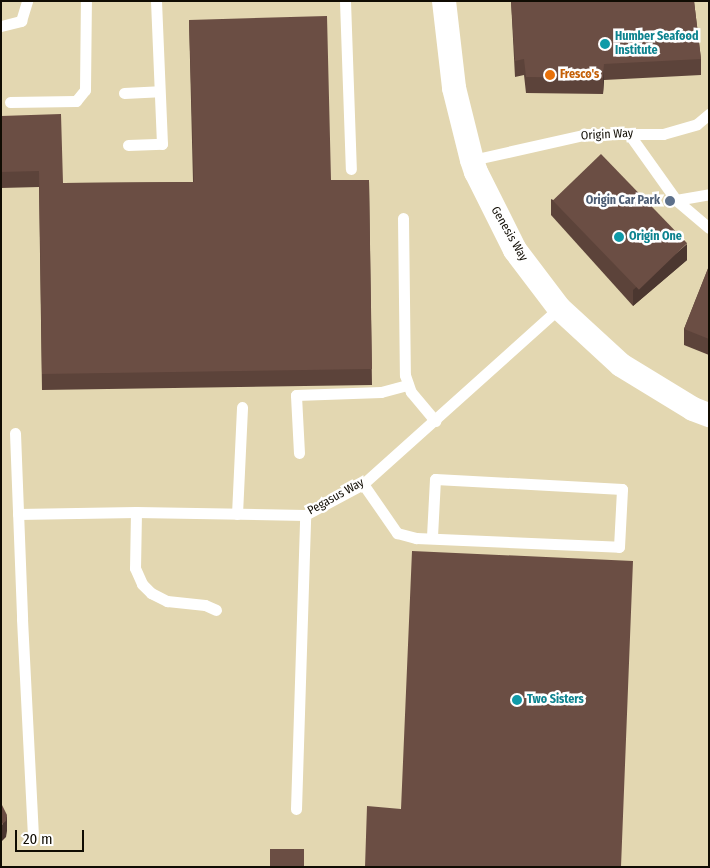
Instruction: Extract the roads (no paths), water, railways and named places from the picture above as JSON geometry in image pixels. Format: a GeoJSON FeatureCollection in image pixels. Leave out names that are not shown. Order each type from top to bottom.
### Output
{"type":"FeatureCollection","features":[{"type":"Feature","properties":{"kind":"street","name":"Genesis Way"},"geometry":{"type":"LineString","coordinates":[[444,1],[454,88],[472,160],[476,172],[515,250],[559,308],[621,365],[693,409],[709,415]]}},
{"type":"Feature","properties":{"kind":"lane"},"geometry":{"type":"LineString","coordinates":[[1,26],[21,21],[27,1]]}},
{"type":"Feature","properties":{"kind":"lane"},"geometry":{"type":"LineString","coordinates":[[10,102],[76,100],[85,90],[86,1]]}},
{"type":"Feature","properties":{"kind":"lane"},"geometry":{"type":"LineString","coordinates":[[128,146],[162,144],[156,1]]}},
{"type":"Feature","properties":{"kind":"lane"},"geometry":{"type":"LineString","coordinates":[[345,1],[351,169]]}},
{"type":"Feature","properties":{"kind":"lane"},"geometry":{"type":"LineString","coordinates":[[124,93],[159,91]]}},
{"type":"Feature","properties":{"kind":"lane","name":"Origin Way"},"geometry":{"type":"LineString","coordinates":[[472,160],[587,134],[662,134],[697,124],[709,114]]}},
{"type":"Feature","properties":{"kind":"lane"},"geometry":{"type":"LineString","coordinates":[[629,134],[676,200],[709,228]]}},
{"type":"Feature","properties":{"kind":"lane"},"geometry":{"type":"LineString","coordinates":[[676,200],[709,194]]}},
{"type":"Feature","properties":{"kind":"lane"},"geometry":{"type":"LineString","coordinates":[[404,218],[405,374],[411,392],[434,421]]}},
{"type":"Feature","properties":{"kind":"lane","name":"Pegasus Way"},"geometry":{"type":"LineString","coordinates":[[18,514],[136,512],[305,515],[363,484],[559,308]]}},
{"type":"Feature","properties":{"kind":"lane"},"geometry":{"type":"LineString","coordinates":[[299,453],[296,394],[381,392],[408,385]]}},
{"type":"Feature","properties":{"kind":"lane"},"geometry":{"type":"LineString","coordinates":[[237,514],[242,407]]}},
{"type":"Feature","properties":{"kind":"lane"},"geometry":{"type":"LineString","coordinates":[[15,433],[33,835]]}},
{"type":"Feature","properties":{"kind":"lane"},"geometry":{"type":"LineString","coordinates":[[363,484],[397,533],[416,538],[432,537],[619,547],[622,489],[435,479],[432,537]]}},
{"type":"Feature","properties":{"kind":"lane"},"geometry":{"type":"LineString","coordinates":[[136,512],[135,568],[142,584],[152,593],[167,601],[205,605],[216,610]]}},
{"type":"Feature","properties":{"kind":"lane"},"geometry":{"type":"LineString","coordinates":[[296,809],[305,515]]}},
{"type":"Feature","properties":{"kind":"place","name":"Humber Seafood Institute"},"geometry":{"type":"Point","coordinates":[605,44]}},
{"type":"Feature","properties":{"kind":"place","name":"Fresco's"},"geometry":{"type":"Point","coordinates":[550,75]}},
{"type":"Feature","properties":{"kind":"place","name":"Origin Car Park"},"geometry":{"type":"Point","coordinates":[670,201]}},
{"type":"Feature","properties":{"kind":"place","name":"Origin One"},"geometry":{"type":"Point","coordinates":[619,237]}},
{"type":"Feature","properties":{"kind":"place","name":"Two Sisters"},"geometry":{"type":"Point","coordinates":[517,700]}}]}
